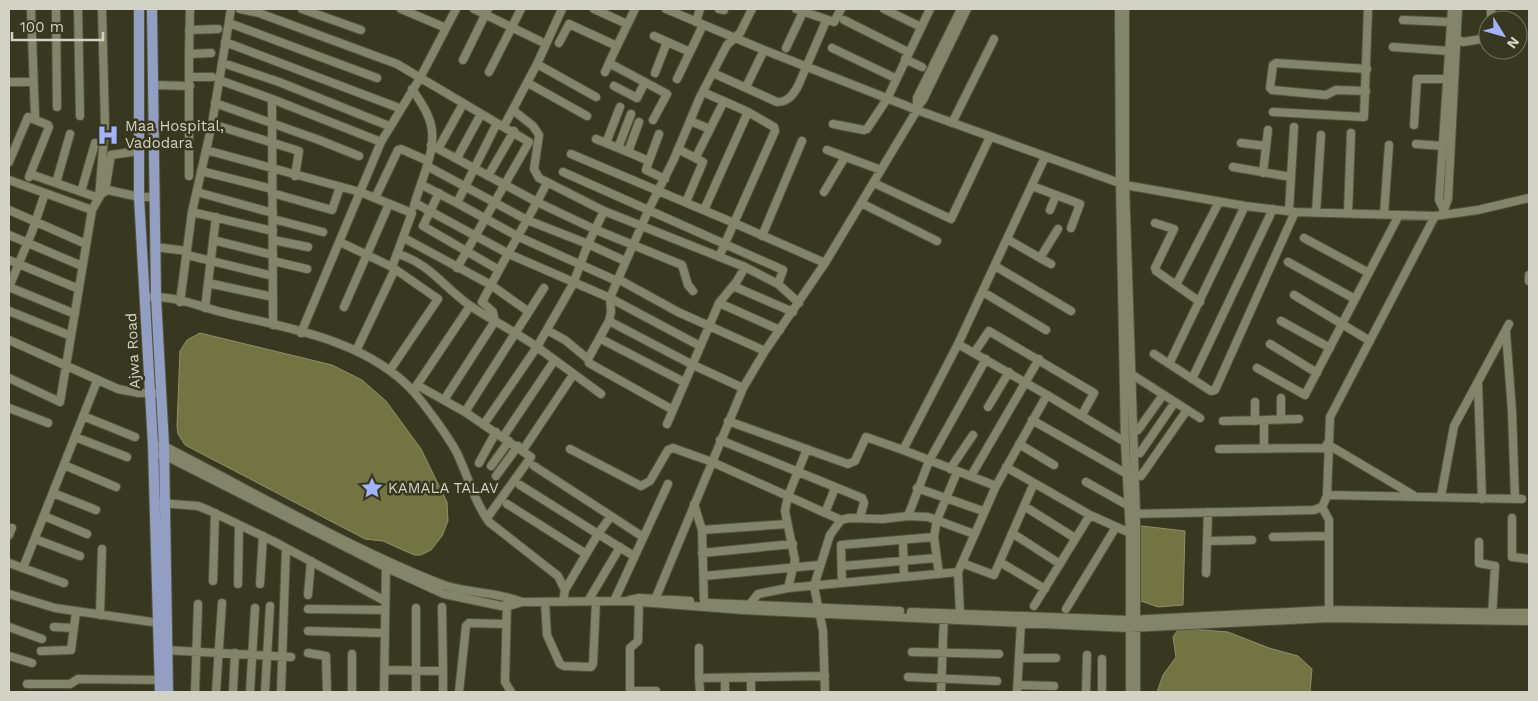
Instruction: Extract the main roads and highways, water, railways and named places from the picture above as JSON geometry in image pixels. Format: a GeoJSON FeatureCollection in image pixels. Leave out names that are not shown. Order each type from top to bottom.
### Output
{"type":"FeatureCollection","features":[{"type":"Feature","properties":{"kind":"main road","name":"Ajwa Road"},"geometry":{"type":"LineString","coordinates":[[139,9],[139,197],[151,297],[159,450],[163,650],[160,692]]}},
{"type":"Feature","properties":{"kind":"main road","name":"Ajwa Road"},"geometry":{"type":"LineString","coordinates":[[151,297],[155,247],[152,9]]}},
{"type":"Feature","properties":{"kind":"main road","name":"Ajwa Road"},"geometry":{"type":"LineString","coordinates":[[160,502],[159,623],[168,692]]}},
{"type":"Feature","properties":{"kind":"place","name":"Maa Hospital, Vadodara"},"geometry":{"type":"Point","coordinates":[108,135]}},
{"type":"Feature","properties":{"kind":"place","name":"KAMALA TALAV"},"geometry":{"type":"Point","coordinates":[372,488]}}]}
